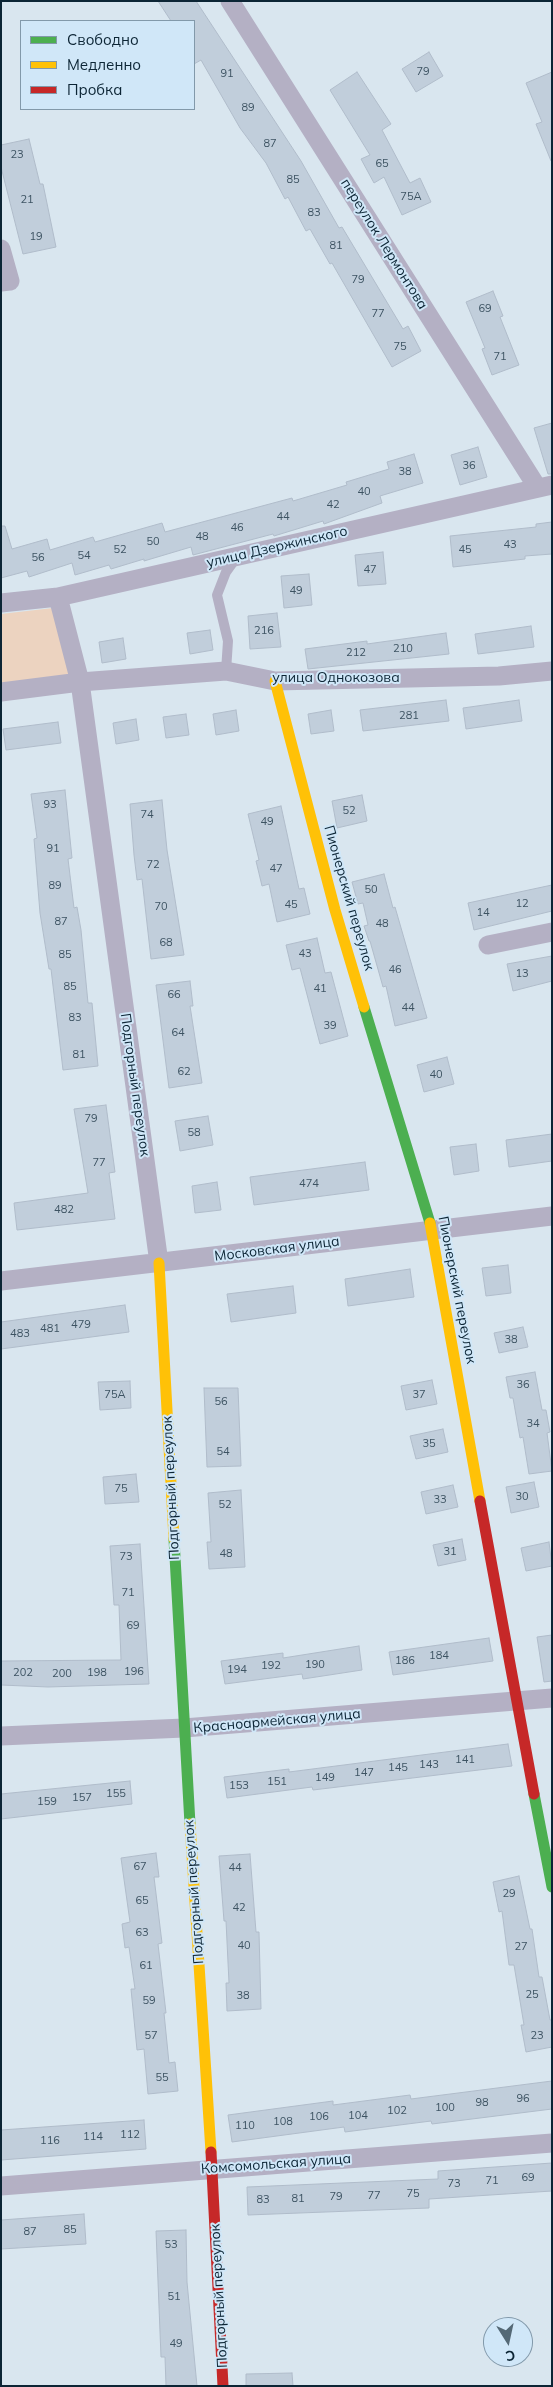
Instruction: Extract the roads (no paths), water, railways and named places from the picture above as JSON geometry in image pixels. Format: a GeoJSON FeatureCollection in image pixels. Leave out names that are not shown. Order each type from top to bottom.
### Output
{"type":"FeatureCollection","features":[{"type":"Feature","properties":{"kind":"street","name":"переулок Лермонтова"},"geometry":{"type":"LineString","coordinates":[[230,1],[544,486]]}},
{"type":"Feature","properties":{"kind":"street"},"geometry":{"type":"LineString","coordinates":[[1,249],[10,281],[1,282]]}},
{"type":"Feature","properties":{"kind":"street","name":"улица Дзержинского"},"geometry":{"type":"LineString","coordinates":[[1,603],[58,597],[544,486]]}},
{"type":"Feature","properties":{"kind":"street","name":"Подгорный переулок"},"geometry":{"type":"LineString","coordinates":[[58,597],[80,682],[159,1263],[223,2386]]}},
{"type":"Feature","properties":{"kind":"street","name":"улица Однокозова"},"geometry":{"type":"LineString","coordinates":[[1,692],[80,682],[226,671],[275,681],[499,676],[552,671]]}},
{"type":"Feature","properties":{"kind":"street","name":"Пионерский переулок"},"geometry":{"type":"LineString","coordinates":[[275,681],[335,910],[432,1230],[516,1702],[552,1887]]}},
{"type":"Feature","properties":{"kind":"street"},"geometry":{"type":"LineString","coordinates":[[488,945],[552,932]]}},
{"type":"Feature","properties":{"kind":"street","name":"Московская улица"},"geometry":{"type":"LineString","coordinates":[[1,1281],[552,1216]]}},
{"type":"Feature","properties":{"kind":"street","name":"Красноармейская улица"},"geometry":{"type":"LineString","coordinates":[[1,1736],[184,1728],[552,1698]]}},
{"type":"Feature","properties":{"kind":"street","name":"Комсомольская улица"},"geometry":{"type":"LineString","coordinates":[[1,2186],[212,2168],[552,2143]]}},
{"type":"Feature","properties":{"kind":"lane"},"geometry":{"type":"LineString","coordinates":[[226,671],[228,641],[217,595],[226,572],[237,556]]}}]}
